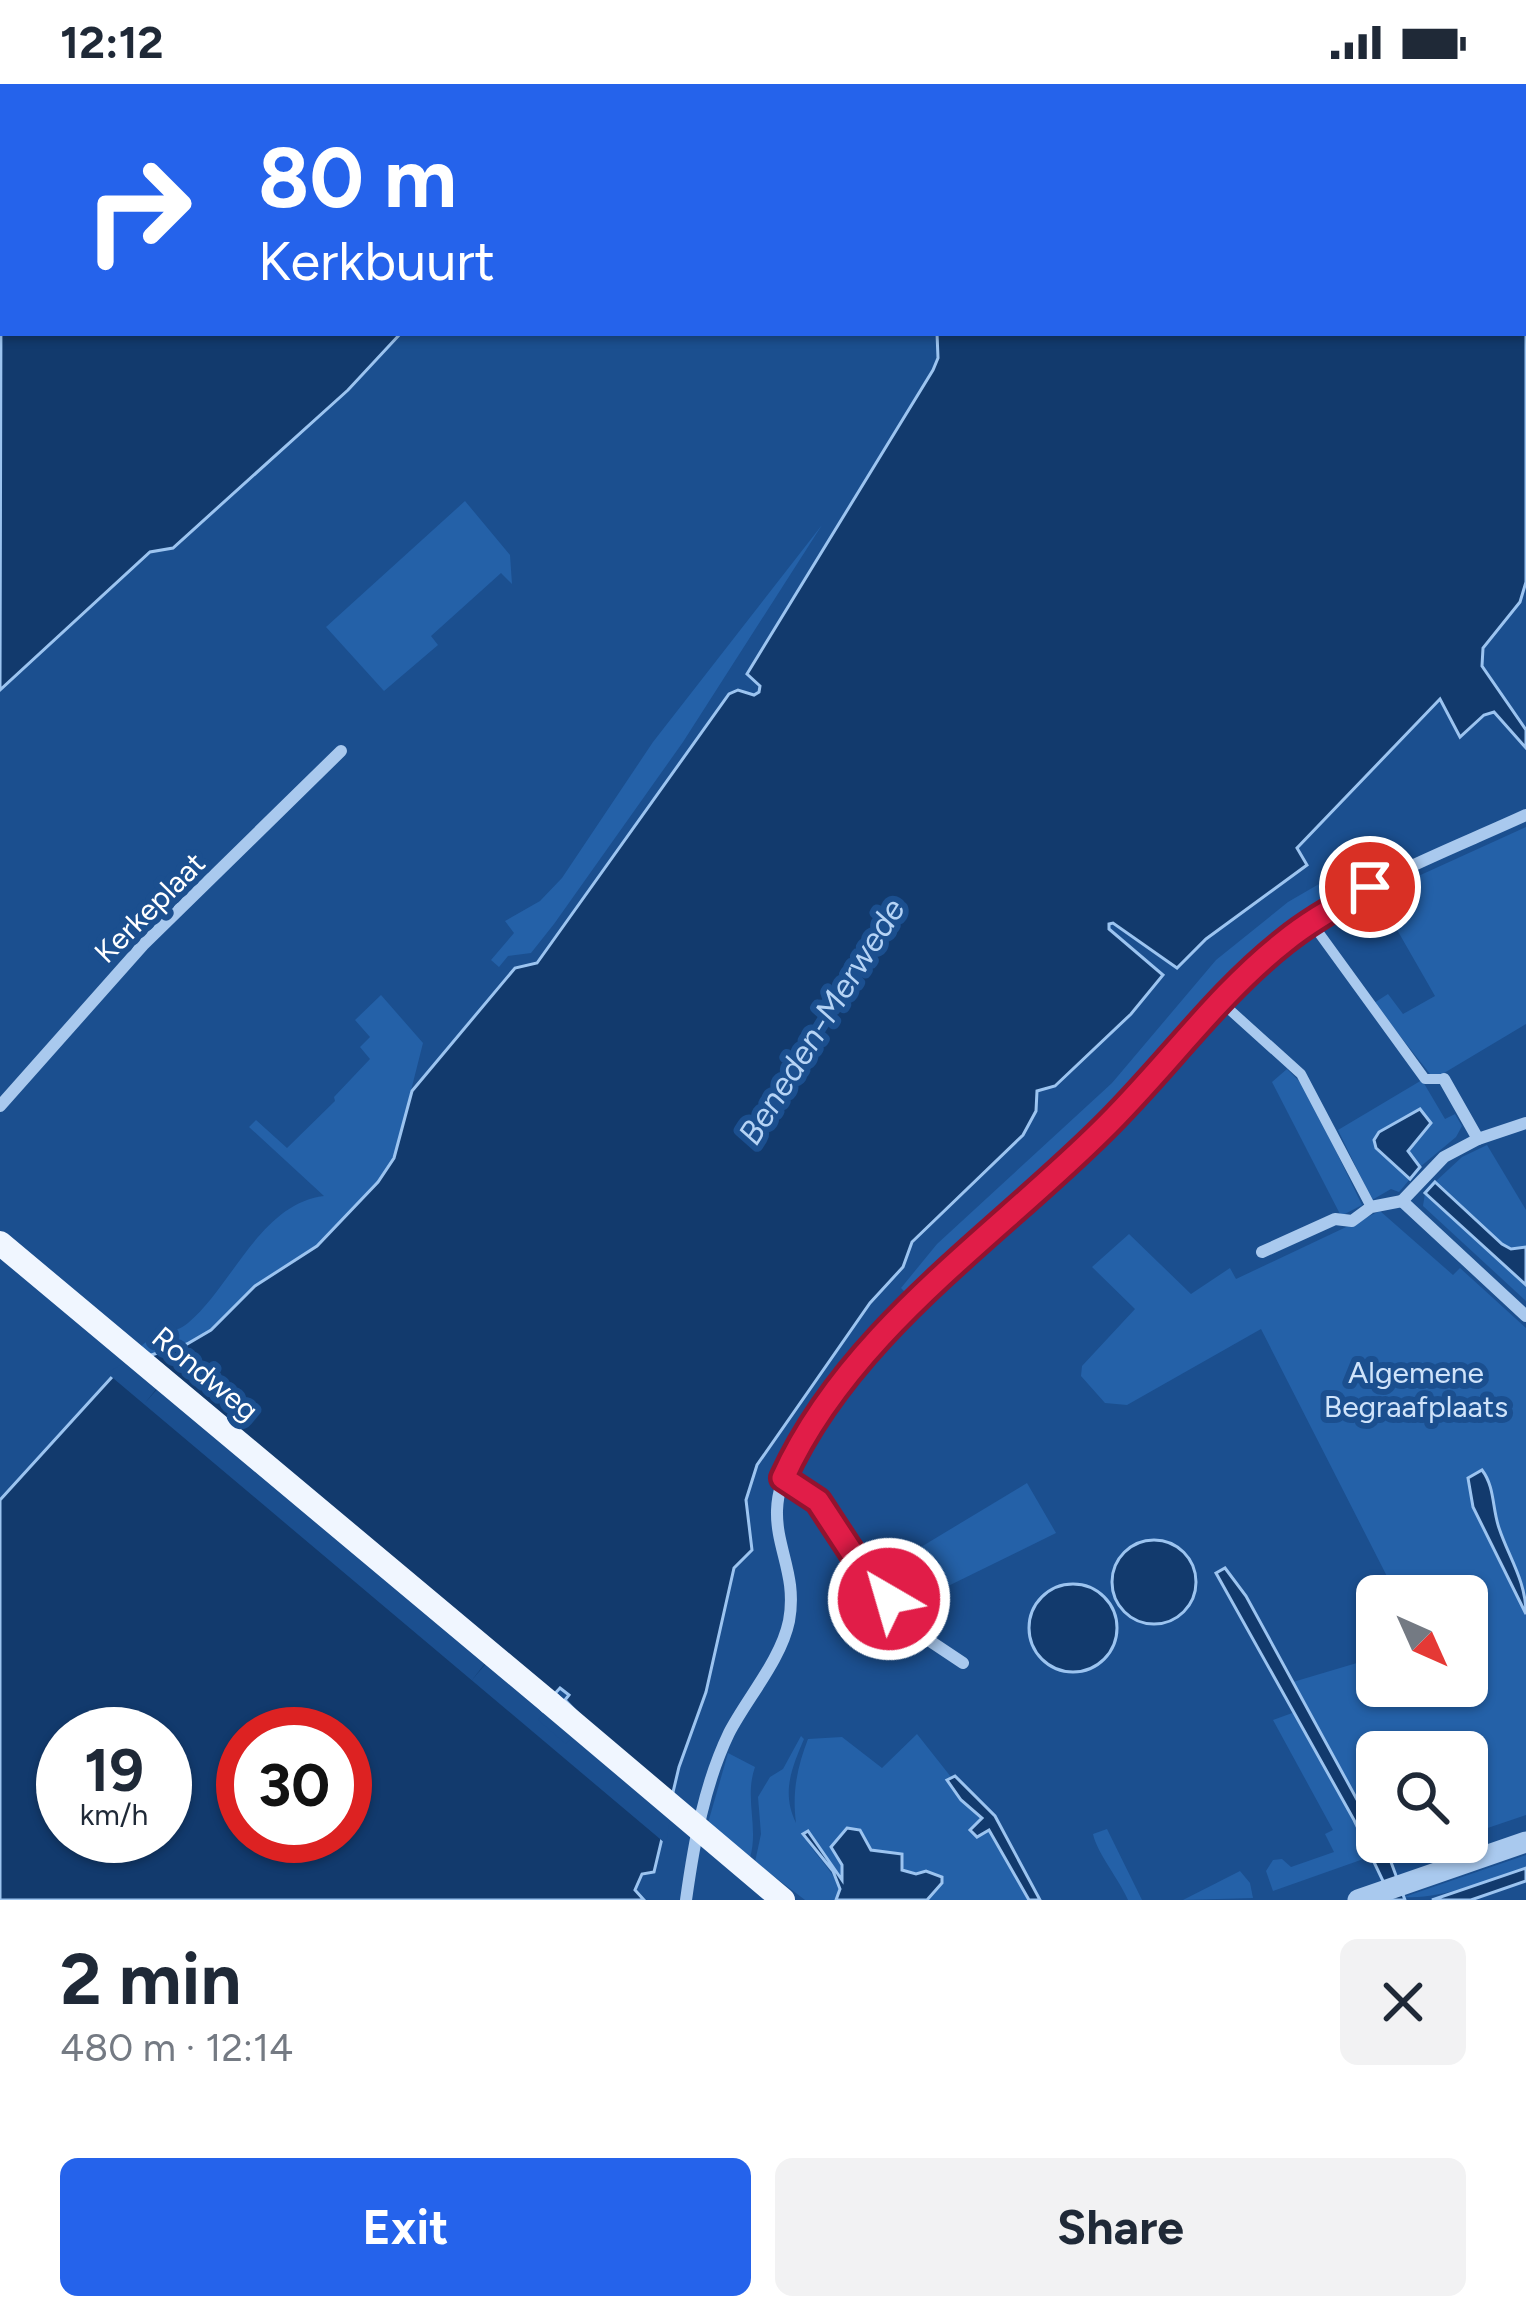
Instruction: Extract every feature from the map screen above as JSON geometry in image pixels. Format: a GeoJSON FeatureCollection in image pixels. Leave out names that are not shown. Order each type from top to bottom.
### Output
{"type":"FeatureCollection","features":[{"type":"Feature","properties":{"kind":"main road","name":"Rondweg"},"geometry":{"type":"LineString","coordinates":[[0,1243],[366,1559]]}},
{"type":"Feature","properties":{"kind":"main road","name":"Rondweg"},"geometry":{"type":"LineString","coordinates":[[0,1264],[366,1559]]}},
{"type":"Feature","properties":{"kind":"main road"},"geometry":{"type":"LineString","coordinates":[[366,1559],[759,1900]]}},
{"type":"Feature","properties":{"kind":"main road"},"geometry":{"type":"LineString","coordinates":[[366,1559],[783,1900]]}},
{"type":"Feature","properties":{"kind":"street","name":"Kerkeplaat"},"geometry":{"type":"LineString","coordinates":[[0,1106],[143,945],[341,751]]}},
{"type":"Feature","properties":{"kind":"street"},"geometry":{"type":"LineString","coordinates":[[686,1900],[700,1816],[722,1749],[788,1625],[788,1589],[775,1516],[783,1478],[795,1452],[840,1388],[901,1317],[1102,1130],[1282,943],[1370,887],[1526,815]]}},
{"type":"Feature","properties":{"kind":"street"},"geometry":{"type":"LineString","coordinates":[[1311,922],[1425,1079],[1444,1079],[1478,1139]]}},
{"type":"Feature","properties":{"kind":"street"},"geometry":{"type":"LineString","coordinates":[[1221,1002],[1301,1074],[1371,1207]]}},
{"type":"Feature","properties":{"kind":"street"},"geometry":{"type":"LineString","coordinates":[[1262,1252],[1335,1219],[1352,1221],[1371,1207],[1402,1201],[1444,1157],[1478,1139],[1526,1123]]}},
{"type":"Feature","properties":{"kind":"street"},"geometry":{"type":"LineString","coordinates":[[1402,1201],[1526,1316]]}},
{"type":"Feature","properties":{"kind":"street"},"geometry":{"type":"LineString","coordinates":[[783,1478],[818,1501],[860,1565],[918,1633],[963,1663]]}},
{"type":"Feature","properties":{"kind":"street"},"geometry":{"type":"LineString","coordinates":[[1358,1900],[1526,1842]]}},
{"type":"Feature","properties":{"kind":"green space"},"geometry":{"type":"Polygon","coordinates":[[[465,501],[510,555],[512,584],[501,573],[431,636],[438,645],[384,691],[326,627],[465,501]]]}},
{"type":"Feature","properties":{"kind":"green space"},"geometry":{"type":"Polygon","coordinates":[[[822,525],[683,742],[554,924],[531,953],[508,956],[499,967],[491,960],[514,933],[505,921],[540,901],[562,878],[653,742],[822,525]]]}},
{"type":"Feature","properties":{"kind":"green space"},"geometry":{"type":"Polygon","coordinates":[[[1526,827],[1526,1024],[1434,1079],[1374,1003],[1388,994],[1403,1014],[1435,996],[1388,914],[1380,916],[1370,898],[1526,827]]]}},
{"type":"Feature","properties":{"kind":"green space"},"geometry":{"type":"Polygon","coordinates":[[[1319,884],[1330,902],[1233,978],[1091,1128],[911,1298],[901,1288],[937,1244],[1112,1083],[1216,960],[1288,902],[1319,884]]]}},
{"type":"Feature","properties":{"kind":"green space"},"geometry":{"type":"Polygon","coordinates":[[[381,995],[423,1043],[394,1158],[378,1182],[317,1246],[276,1271],[224,1321],[187,1344],[148,1356],[139,1348],[188,1323],[282,1214],[324,1196],[249,1127],[256,1120],[287,1148],[335,1101],[370,1059],[360,1047],[370,1037],[355,1020],[381,995]]]}},
{"type":"Feature","properties":{"kind":"green space"},"geometry":{"type":"Polygon","coordinates":[[[1287,1069],[1305,1087],[1362,1205],[1341,1216],[1272,1082],[1287,1069]]]}},
{"type":"Feature","properties":{"kind":"green space"},"geometry":{"type":"Polygon","coordinates":[[[1422,1080],[1445,1119],[1455,1114],[1462,1126],[1456,1137],[1420,1167],[1408,1152],[1431,1124],[1376,1148],[1410,1179],[1399,1192],[1391,1189],[1372,1200],[1338,1130],[1422,1080]]]}},
{"type":"Feature","properties":{"kind":"green space"},"geometry":{"type":"Polygon","coordinates":[[[1487,1145],[1526,1210],[1526,1247],[1511,1249],[1502,1244],[1435,1182],[1462,1157],[1487,1145]]]}},
{"type":"Feature","properties":{"kind":"green space"},"geometry":{"type":"Polygon","coordinates":[[[1425,1193],[1526,1285],[1526,1301],[1423,1206],[1425,1193]]]}},
{"type":"Feature","properties":{"kind":"green space","name":"Algemene Begraafplaats"},"geometry":{"type":"Polygon","coordinates":[[[1380,1211],[1453,1275],[1460,1268],[1526,1328],[1526,1815],[1488,1828],[1488,1731],[1356,1731],[1356,1798],[1293,1682],[1356,1663],[1356,1707],[1488,1707],[1488,1575],[1386,1575],[1261,1329],[1127,1405],[1105,1403],[1081,1376],[1082,1366],[1135,1309],[1092,1267],[1129,1234],[1191,1294],[1230,1268],[1236,1279],[1380,1211]]]}},
{"type":"Feature","properties":{"kind":"green space"},"geometry":{"type":"Polygon","coordinates":[[[1027,1483],[1056,1533],[940,1590],[911,1553],[1027,1483]]]}},
{"type":"Feature","properties":{"kind":"green space"},"geometry":{"type":"Polygon","coordinates":[[[1295,1712],[1356,1826],[1356,1862],[1273,1891],[1266,1871],[1273,1860],[1282,1859],[1291,1867],[1334,1852],[1325,1834],[1333,1830],[1273,1720],[1295,1712]]]}},
{"type":"Feature","properties":{"kind":"green space"},"geometry":{"type":"Polygon","coordinates":[[[917,1734],[951,1777],[961,1800],[983,1819],[971,1830],[989,1830],[1029,1900],[927,1900],[941,1877],[902,1870],[901,1865],[842,1865],[843,1883],[809,1832],[803,1834],[840,1889],[836,1900],[805,1900],[755,1862],[761,1834],[758,1797],[770,1777],[783,1769],[801,1736],[789,1790],[796,1823],[796,1780],[808,1739],[842,1737],[882,1768],[917,1734]]]}},
{"type":"Feature","properties":{"kind":"green space"},"geometry":{"type":"Polygon","coordinates":[[[728,1753],[755,1767],[750,1858],[708,1823],[728,1753]]]}},
{"type":"Feature","properties":{"kind":"green space"},"geometry":{"type":"Polygon","coordinates":[[[1107,1829],[1142,1900],[1128,1900],[1099,1849],[1093,1834],[1107,1829]]]}},
{"type":"Feature","properties":{"kind":"green space"},"geometry":{"type":"Polygon","coordinates":[[[1526,1855],[1526,1868],[1512,1873],[1448,1892],[1404,1897],[1526,1855]]]}},
{"type":"Feature","properties":{"kind":"green space"},"geometry":{"type":"Polygon","coordinates":[[[1240,1871],[1250,1883],[1253,1898],[1183,1900],[1240,1871]]]}},
{"type":"Feature","properties":{"kind":"water"},"geometry":{"type":"Polygon","coordinates":[[[1,336],[398,336],[348,390],[173,548],[150,552],[0,690],[1,336]]]}},
{"type":"Feature","properties":{"kind":"water","name":"Beneden-Merwede"},"geometry":{"type":"Polygon","coordinates":[[[937,336],[1526,336],[1526,582],[1520,602],[1483,648],[1482,666],[1526,730],[1526,748],[1494,712],[1460,737],[1440,699],[1297,848],[1307,865],[1206,939],[1177,968],[1109,924],[1109,929],[1163,975],[1131,1014],[1055,1086],[1037,1091],[1036,1111],[1023,1135],[912,1242],[903,1267],[870,1303],[757,1465],[746,1500],[752,1550],[734,1568],[706,1692],[679,1767],[654,1872],[642,1874],[635,1890],[644,1900],[0,1900],[0,1500],[112,1377],[211,1330],[255,1286],[317,1246],[378,1182],[394,1158],[412,1091],[515,968],[537,963],[729,694],[759,692],[760,686],[747,674],[933,370],[937,336]],[[560,1688],[532,1719],[564,1751],[590,1726],[565,1700],[569,1695],[560,1688]]]}},
{"type":"Feature","properties":{"kind":"water"},"geometry":{"type":"Polygon","coordinates":[[[1420,1109],[1431,1123],[1408,1151],[1420,1167],[1410,1179],[1376,1148],[1374,1140],[1379,1132],[1420,1109]]]}},
{"type":"Feature","properties":{"kind":"water"},"geometry":{"type":"Polygon","coordinates":[[[1435,1182],[1502,1244],[1511,1249],[1526,1247],[1526,1285],[1425,1193],[1435,1182]]]}},
{"type":"Feature","properties":{"kind":"water"},"geometry":{"type":"Polygon","coordinates":[[[1482,1470],[1520,1580],[1526,1614],[1473,1507],[1468,1478],[1482,1470]]]}},
{"type":"Feature","properties":{"kind":"water"},"geometry":{"type":"Polygon","coordinates":[[[1154,1540],[1184,1552],[1196,1582],[1184,1612],[1154,1624],[1124,1612],[1112,1582],[1124,1552],[1154,1540]]]}},
{"type":"Feature","properties":{"kind":"water"},"geometry":{"type":"Polygon","coordinates":[[[1225,1568],[1246,1596],[1356,1798],[1356,1824],[1354,1820],[1216,1573],[1225,1568]]]}},
{"type":"Feature","properties":{"kind":"water"},"geometry":{"type":"Polygon","coordinates":[[[1073,1584],[1090,1587],[1104,1597],[1114,1611],[1114,1645],[1104,1659],[1090,1669],[1073,1672],[1056,1669],[1042,1659],[1032,1645],[1029,1628],[1032,1611],[1042,1597],[1056,1587],[1073,1584]]]}},
{"type":"Feature","properties":{"kind":"water"},"geometry":{"type":"Polygon","coordinates":[[[955,1776],[995,1816],[1040,1900],[1029,1900],[989,1830],[977,1837],[970,1830],[982,1818],[947,1780],[955,1776]]]}},
{"type":"Feature","properties":{"kind":"water"},"geometry":{"type":"Polygon","coordinates":[[[847,1828],[860,1830],[871,1850],[902,1854],[902,1870],[926,1871],[942,1877],[942,1883],[927,1900],[836,1900],[840,1889],[833,1871],[803,1834],[808,1831],[842,1880],[842,1865],[831,1847],[847,1828]]]}},
{"type":"Feature","properties":{"kind":"water"},"geometry":{"type":"Polygon","coordinates":[[[1374,1863],[1391,1863],[1405,1900],[1392,1900],[1374,1863]]]}},
{"type":"Feature","properties":{"kind":"water"},"geometry":{"type":"Polygon","coordinates":[[[1526,1868],[1526,1881],[1471,1900],[1432,1900],[1526,1868]]]}},
{"type":"Feature","properties":{"kind":"pier"},"geometry":{"type":"Polygon","coordinates":[[[146,1350],[171,1371],[145,1403],[172,1372],[498,1647],[472,1680],[499,1648],[556,1699],[538,1720],[566,1744],[583,1724],[671,1812],[666,1844],[107,1373],[146,1350]]]}},
{"type":"Feature","properties":{"kind":"route"},"geometry":{"type":"LineString","coordinates":[[889,1599],[818,1501],[783,1478],[802,1441],[901,1317],[1102,1130],[1242,980],[1282,943],[1370,887]]}}]}
